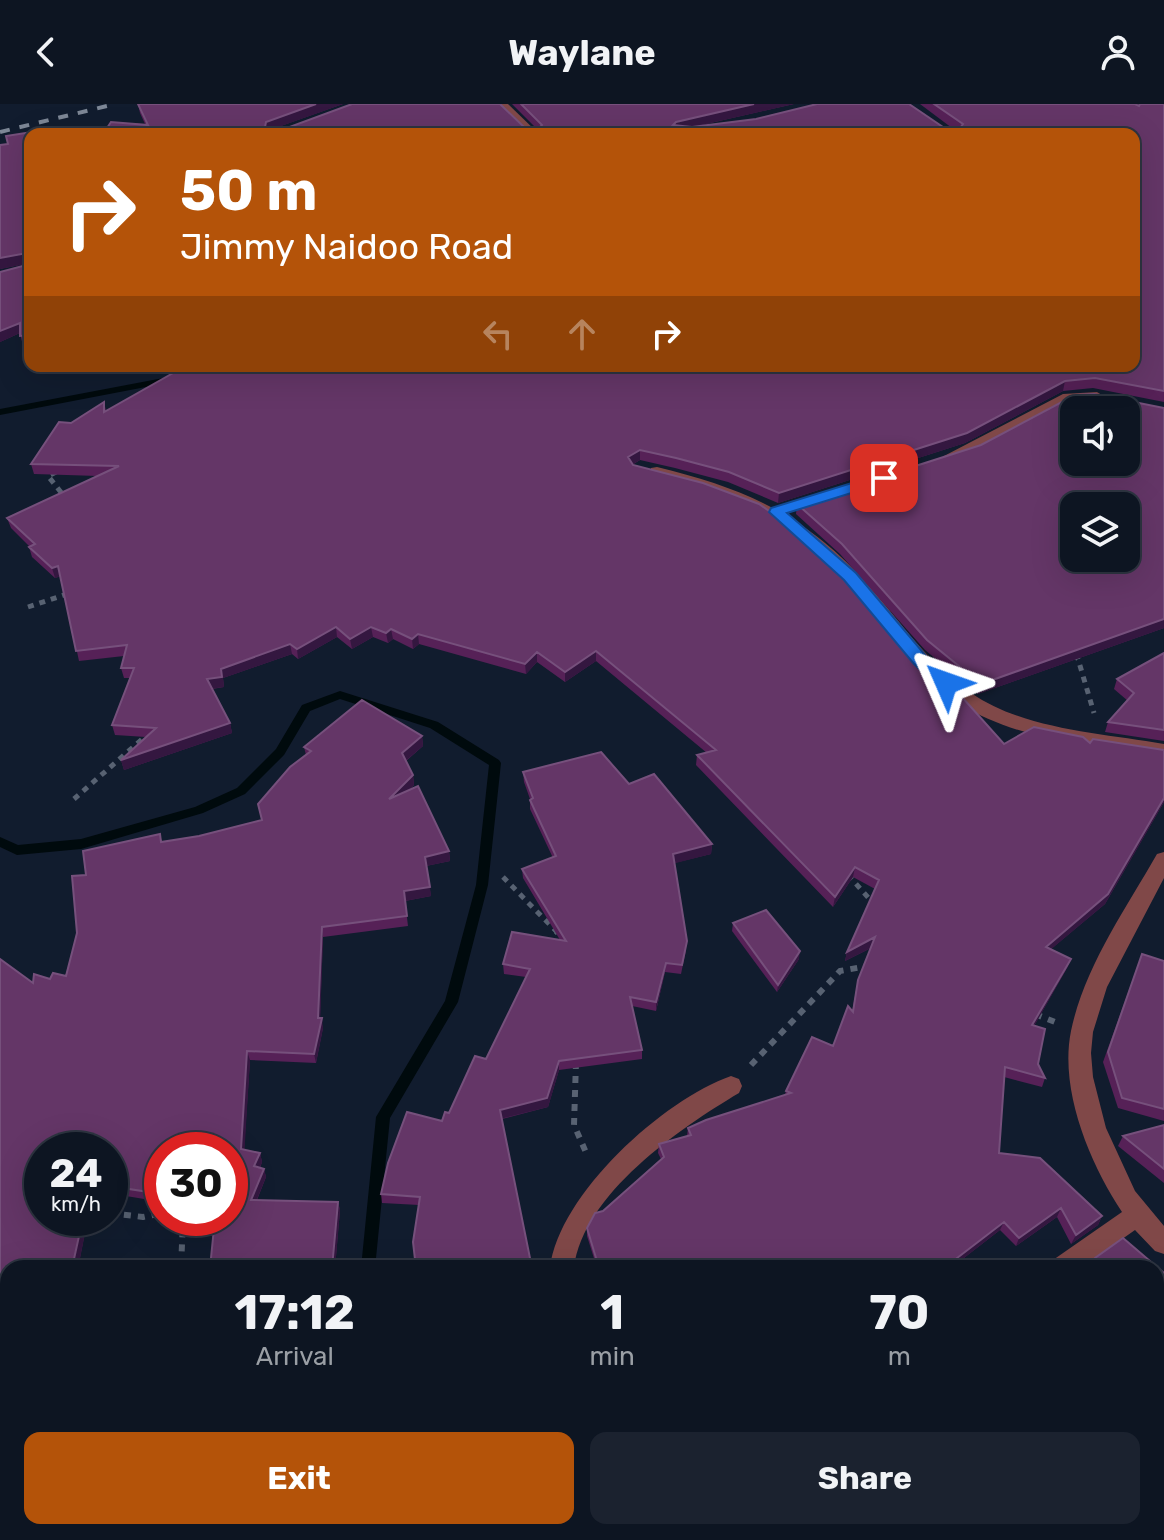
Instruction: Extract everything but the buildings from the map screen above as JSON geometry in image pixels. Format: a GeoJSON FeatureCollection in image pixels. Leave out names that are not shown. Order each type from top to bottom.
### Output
{"type":"FeatureCollection","features":[{"type":"Feature","properties":{"kind":"street"},"geometry":{"type":"LineString","coordinates":[[501,104],[527,128]]}},
{"type":"Feature","properties":{"kind":"street"},"geometry":{"type":"LineString","coordinates":[[929,463],[972,449],[1060,402]]}},
{"type":"Feature","properties":{"kind":"street"},"geometry":{"type":"LineString","coordinates":[[639,468],[783,510],[850,577],[920,660],[966,699],[994,714],[1021,723],[1164,751]]}},
{"type":"Feature","properties":{"kind":"street"},"geometry":{"type":"LineString","coordinates":[[1164,860],[1110,957],[1082,1033],[1081,1066],[1091,1114],[1106,1159],[1138,1215],[1164,1243]]}},
{"type":"Feature","properties":{"kind":"street"},"geometry":{"type":"LineString","coordinates":[[565,1260],[576,1228],[601,1188],[634,1150],[685,1113],[731,1086]]}},
{"type":"Feature","properties":{"kind":"street"},"geometry":{"type":"LineString","coordinates":[[1072,1260],[1138,1215]]}},
{"type":"Feature","properties":{"kind":"path"},"geometry":{"type":"LineString","coordinates":[[59,469],[48,476],[67,501]]}},
{"type":"Feature","properties":{"kind":"path"},"geometry":{"type":"LineString","coordinates":[[28,607],[83,589]]}},
{"type":"Feature","properties":{"kind":"path"},"geometry":{"type":"LineString","coordinates":[[1068,648],[1078,659],[1101,739]]}},
{"type":"Feature","properties":{"kind":"path"},"geometry":{"type":"LineString","coordinates":[[74,799],[154,729]]}},
{"type":"Feature","properties":{"kind":"path"},"geometry":{"type":"LineString","coordinates":[[839,864],[880,910]]}},
{"type":"Feature","properties":{"kind":"path"},"geometry":{"type":"LineString","coordinates":[[503,877],[562,938]]}},
{"type":"Feature","properties":{"kind":"path"},"geometry":{"type":"LineString","coordinates":[[731,1086],[840,971],[874,965]]}},
{"type":"Feature","properties":{"kind":"path"},"geometry":{"type":"LineString","coordinates":[[1026,1010],[1082,1033]]}},
{"type":"Feature","properties":{"kind":"path"},"geometry":{"type":"LineString","coordinates":[[577,1048],[574,1125],[601,1188]]}},
{"type":"Feature","properties":{"kind":"path"},"geometry":{"type":"LineString","coordinates":[[181,1260],[182,1236]]}},
{"type":"Feature","properties":{"kind":"waterway"},"geometry":{"type":"LineString","coordinates":[[0,412],[174,379]]}},
{"type":"Feature","properties":{"kind":"waterway"},"geometry":{"type":"LineString","coordinates":[[0,842],[17,850],[81,844],[199,810],[241,791],[280,752],[306,708],[340,695],[434,725],[495,763],[482,885],[451,1002],[383,1117],[369,1260]]}},
{"type":"Feature","properties":{"kind":"railway"},"geometry":{"type":"LineString","coordinates":[[0,132],[115,104]]}},
{"type":"Feature","properties":{"kind":"route"},"geometry":{"type":"LineString","coordinates":[[884,478],[776,512],[790,521],[850,577],[920,660],[946,683]]}}]}
